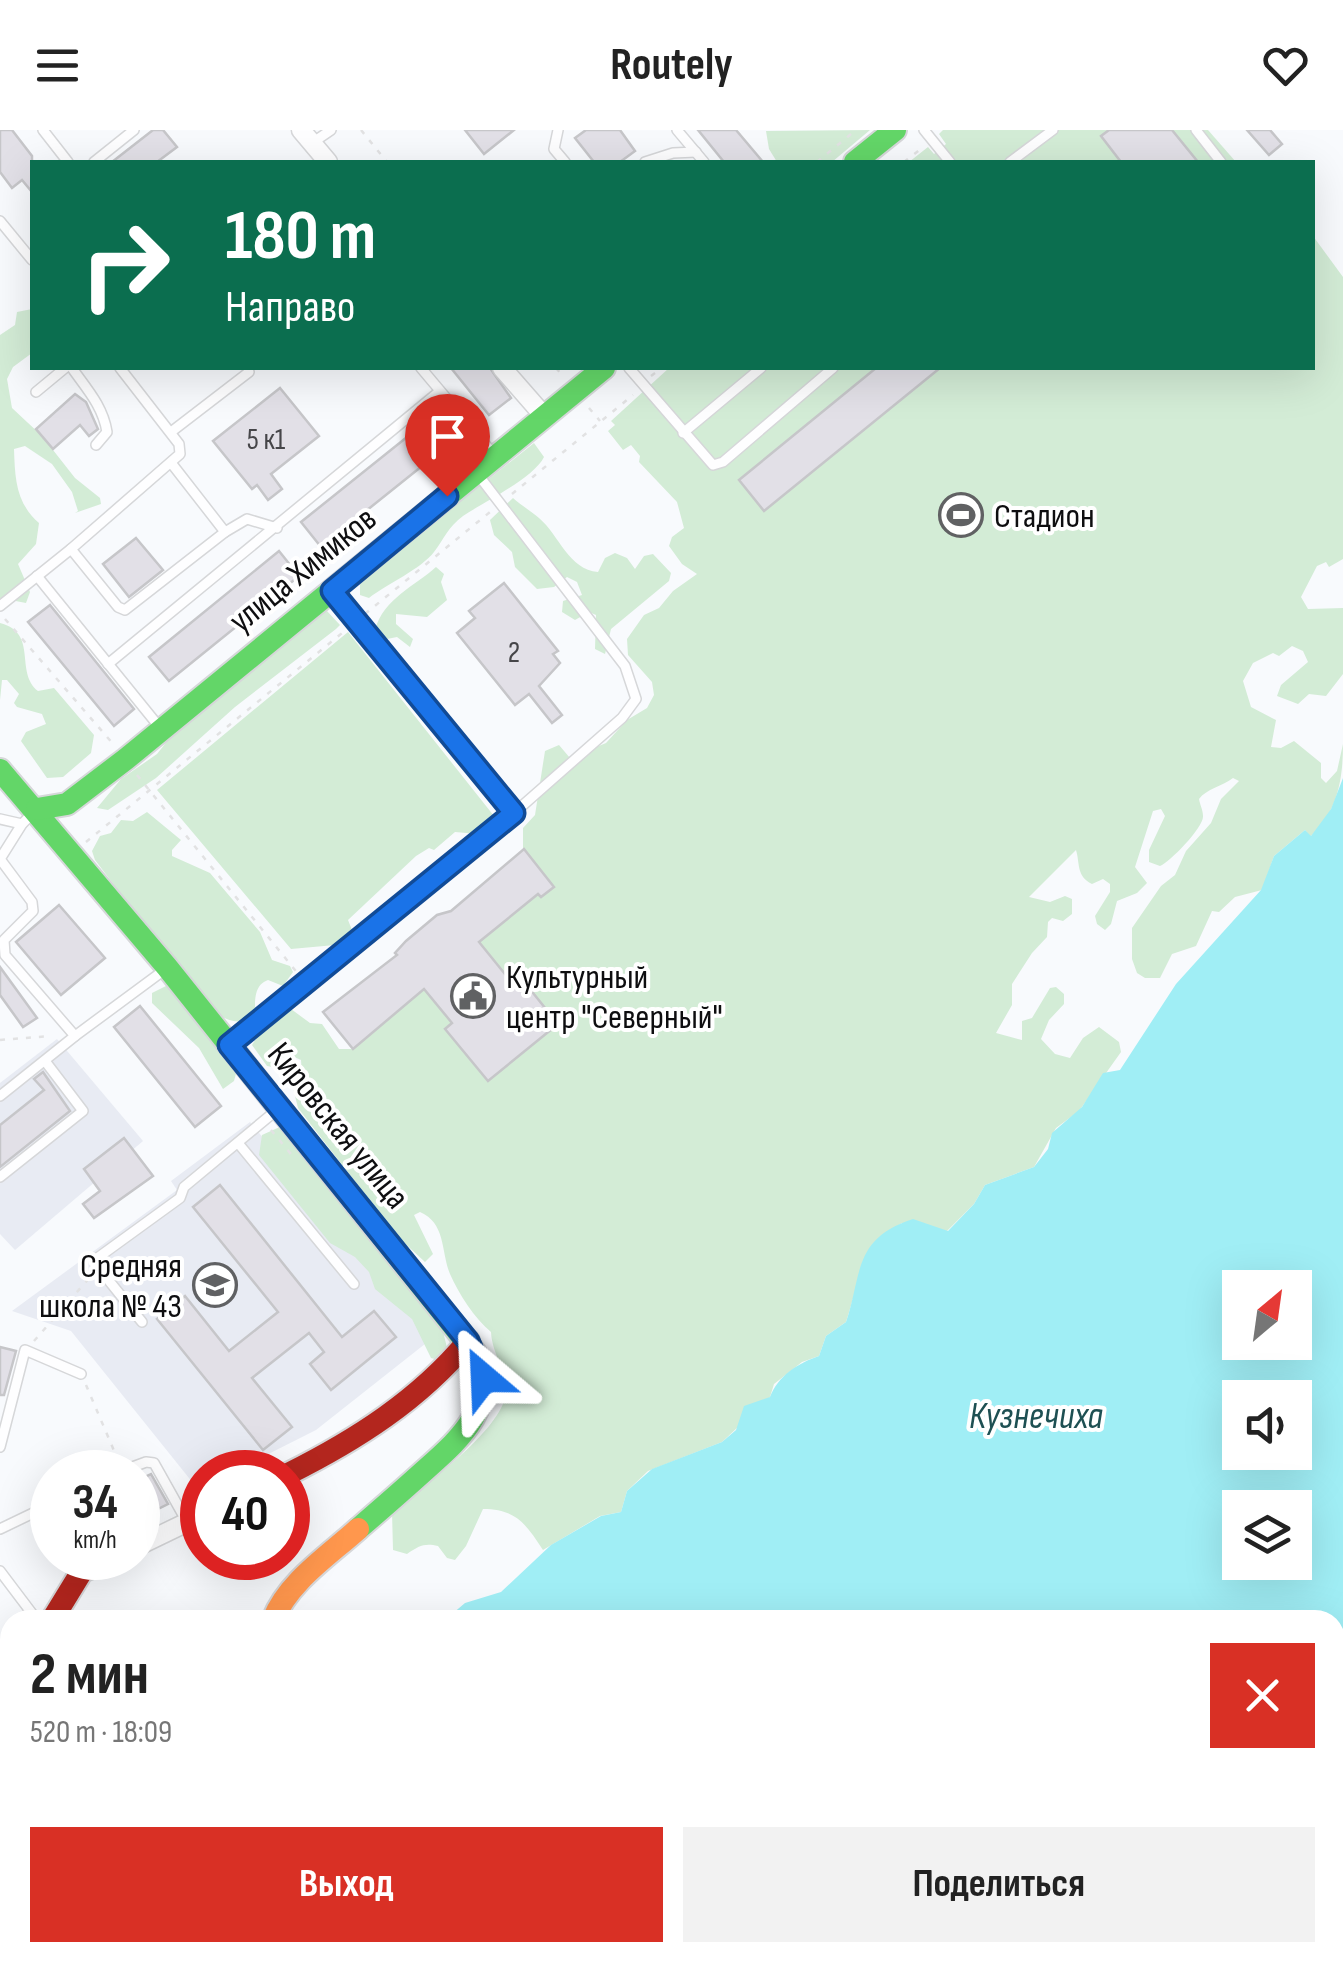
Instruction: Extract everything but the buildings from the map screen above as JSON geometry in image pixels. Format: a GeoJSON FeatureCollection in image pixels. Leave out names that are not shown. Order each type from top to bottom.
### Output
{"type":"FeatureCollection","features":[{"type":"Feature","properties":{"kind":"street"},"geometry":{"type":"LineString","coordinates":[[857,160],[894,130]]}},
{"type":"Feature","properties":{"kind":"street"},"geometry":{"type":"LineString","coordinates":[[307,137],[326,160]]}},
{"type":"Feature","properties":{"kind":"street"},"geometry":{"type":"LineString","coordinates":[[504,370],[544,416]]}},
{"type":"Feature","properties":{"kind":"street","name":"улица Химиков"},"geometry":{"type":"LineString","coordinates":[[30,816],[67,804],[162,730],[602,370]]}},
{"type":"Feature","properties":{"kind":"street","name":"Кировская улица"},"geometry":{"type":"LineString","coordinates":[[3,775],[30,816],[168,967],[229,1045],[272,1114],[468,1341],[482,1364],[482,1405],[468,1432],[302,1578],[278,1610]]}},
{"type":"Feature","properties":{"kind":"street"},"geometry":{"type":"LineString","coordinates":[[310,1463],[338,1450],[391,1412],[446,1366],[468,1341]]}},
{"type":"Feature","properties":{"kind":"street"},"geometry":{"type":"LineString","coordinates":[[58,1610],[76,1580]]}},
{"type":"Feature","properties":{"kind":"lane"},"geometry":{"type":"LineString","coordinates":[[44,130],[66,160]]}},
{"type":"Feature","properties":{"kind":"lane"},"geometry":{"type":"LineString","coordinates":[[96,160],[134,130]]}},
{"type":"Feature","properties":{"kind":"lane"},"geometry":{"type":"LineString","coordinates":[[307,137],[331,130]]}},
{"type":"Feature","properties":{"kind":"lane"},"geometry":{"type":"LineString","coordinates":[[558,130],[554,149],[563,160]]}},
{"type":"Feature","properties":{"kind":"lane"},"geometry":{"type":"LineString","coordinates":[[677,130],[702,160]]}},
{"type":"Feature","properties":{"kind":"lane"},"geometry":{"type":"LineString","coordinates":[[924,130],[948,160]]}},
{"type":"Feature","properties":{"kind":"lane"},"geometry":{"type":"LineString","coordinates":[[1013,160],[1053,130]]}},
{"type":"Feature","properties":{"kind":"lane"},"geometry":{"type":"LineString","coordinates":[[1196,130],[1219,160]]}},
{"type":"Feature","properties":{"kind":"lane"},"geometry":{"type":"LineString","coordinates":[[651,160],[673,153],[696,152]]}},
{"type":"Feature","properties":{"kind":"lane"},"geometry":{"type":"LineString","coordinates":[[0,221],[30,258]]}},
{"type":"Feature","properties":{"kind":"lane"},"geometry":{"type":"LineString","coordinates":[[36,392],[66,370]]}},
{"type":"Feature","properties":{"kind":"lane"},"geometry":{"type":"LineString","coordinates":[[71,370],[102,410],[107,432],[96,444]]}},
{"type":"Feature","properties":{"kind":"lane"},"geometry":{"type":"LineString","coordinates":[[0,610],[180,454],[180,444],[122,370]]}},
{"type":"Feature","properties":{"kind":"lane"},"geometry":{"type":"LineString","coordinates":[[423,370],[495,456]]}},
{"type":"Feature","properties":{"kind":"lane"},"geometry":{"type":"LineString","coordinates":[[631,370],[708,463],[723,462],[831,370]]}},
{"type":"Feature","properties":{"kind":"lane"},"geometry":{"type":"LineString","coordinates":[[683,432],[759,370]]}},
{"type":"Feature","properties":{"kind":"lane"},"geometry":{"type":"LineString","coordinates":[[170,432],[249,372]]}},
{"type":"Feature","properties":{"kind":"lane"},"geometry":{"type":"LineString","coordinates":[[108,664],[440,390]]}},
{"type":"Feature","properties":{"kind":"lane"},"geometry":{"type":"LineString","coordinates":[[172,464],[225,532]]}},
{"type":"Feature","properties":{"kind":"lane"},"geometry":{"type":"LineString","coordinates":[[229,1045],[514,813],[622,718],[636,699],[625,666],[476,472]]}},
{"type":"Feature","properties":{"kind":"lane"},"geometry":{"type":"LineString","coordinates":[[72,548],[118,607],[126,610],[247,519],[276,528]]}},
{"type":"Feature","properties":{"kind":"lane"},"geometry":{"type":"LineString","coordinates":[[37,576],[162,730]]}},
{"type":"Feature","properties":{"kind":"lane"},"geometry":{"type":"LineString","coordinates":[[332,591],[514,813]]}},
{"type":"Feature","properties":{"kind":"lane"},"geometry":{"type":"LineString","coordinates":[[0,820],[30,816]]}},
{"type":"Feature","properties":{"kind":"lane"},"geometry":{"type":"LineString","coordinates":[[30,816],[0,859],[32,902],[33,911],[4,940],[5,955],[74,1037]]}},
{"type":"Feature","properties":{"kind":"lane"},"geometry":{"type":"LineString","coordinates":[[0,1096],[168,967]]}},
{"type":"Feature","properties":{"kind":"lane"},"geometry":{"type":"LineString","coordinates":[[0,1177],[83,1111],[45,1062]]}},
{"type":"Feature","properties":{"kind":"lane"},"geometry":{"type":"LineString","coordinates":[[142,1322],[98,1267],[96,1259],[180,1198],[184,1187],[272,1114]]}},
{"type":"Feature","properties":{"kind":"lane"},"geometry":{"type":"LineString","coordinates":[[238,1143],[354,1284]]}},
{"type":"Feature","properties":{"kind":"lane"},"geometry":{"type":"LineString","coordinates":[[0,1447],[25,1350],[81,1374]]}},
{"type":"Feature","properties":{"kind":"lane"},"geometry":{"type":"LineString","coordinates":[[160,1470],[180,1498]]}},
{"type":"Feature","properties":{"kind":"lane"},"geometry":{"type":"LineString","coordinates":[[0,1529],[30,1515]]}},
{"type":"Feature","properties":{"kind":"lane"},"geometry":{"type":"LineString","coordinates":[[0,1571],[29,1610]]}},
{"type":"Feature","properties":{"kind":"path"},"geometry":{"type":"LineString","coordinates":[[360,130],[385,160]]}},
{"type":"Feature","properties":{"kind":"path"},"geometry":{"type":"LineString","coordinates":[[819,160],[856,130]]}},
{"type":"Feature","properties":{"kind":"path"},"geometry":{"type":"LineString","coordinates":[[907,160],[932,140]]}},
{"type":"Feature","properties":{"kind":"path"},"geometry":{"type":"LineString","coordinates":[[0,610],[126,758],[148,791],[306,984]]}},
{"type":"Feature","properties":{"kind":"path"},"geometry":{"type":"LineString","coordinates":[[0,1040],[74,1037]]}},
{"type":"Feature","properties":{"kind":"path"},"geometry":{"type":"LineString","coordinates":[[272,1114],[301,1166]]}},
{"type":"Feature","properties":{"kind":"path"},"geometry":{"type":"LineString","coordinates":[[25,1350],[98,1267]]}},
{"type":"Feature","properties":{"kind":"path"},"geometry":{"type":"LineString","coordinates":[[81,1374],[111,1450]]}},
{"type":"Feature","properties":{"kind":"shaded area"},"geometry":{"type":"Polygon","coordinates":[[[57,1039],[143,1141],[15,1250],[0,1234],[0,1083],[57,1039]]]}},
{"type":"Feature","properties":{"kind":"shaded area","name":"Средняя школа № 43"},"geometry":{"type":"Polygon","coordinates":[[[250,1122],[430,1340],[316,1430],[276,1450],[180,1450],[180,1467],[71,1331],[12,1311],[177,1190],[171,1181],[250,1122]]]}},
{"type":"Feature","properties":{"kind":"green space"},"geometry":{"type":"Polygon","coordinates":[[[870,130],[834,160],[776,160],[766,131],[870,130]]]}},
{"type":"Feature","properties":{"kind":"green space"},"geometry":{"type":"Polygon","coordinates":[[[943,130],[1208,130],[1234,160],[912,160],[928,147],[934,154],[946,144],[939,134],[943,130]]]}},
{"type":"Feature","properties":{"kind":"green space"},"geometry":{"type":"Polygon","coordinates":[[[1315,239],[1343,277],[1343,559],[1329,567],[1326,562],[1317,566],[1301,597],[1308,609],[1343,608],[1343,674],[1326,696],[1309,694],[1298,704],[1277,696],[1281,685],[1308,662],[1303,651],[1292,646],[1279,656],[1273,653],[1253,663],[1243,681],[1251,707],[1276,720],[1271,747],[1281,748],[1294,741],[1321,763],[1321,778],[1326,783],[1337,771],[1343,744],[1340,782],[1333,806],[1319,827],[1310,837],[1305,830],[1274,856],[1262,890],[1235,897],[1219,912],[1212,911],[1196,946],[1172,954],[1160,978],[1145,978],[1137,973],[1132,959],[1132,928],[1161,886],[1175,875],[1186,851],[1211,823],[1221,799],[1239,781],[1233,778],[1199,799],[1203,816],[1198,828],[1160,866],[1149,862],[1149,850],[1165,816],[1161,809],[1153,811],[1135,867],[1147,883],[1137,893],[1117,901],[1111,924],[1105,930],[1097,924],[1095,916],[1110,892],[1110,884],[1103,879],[1092,884],[1087,881],[1076,850],[1029,897],[1050,902],[1065,896],[1072,899],[1072,914],[1063,921],[1052,918],[1048,922],[1047,937],[1012,984],[1012,1005],[996,1033],[1022,1040],[1022,1021],[1032,1018],[1050,988],[1056,987],[1064,994],[1064,1004],[1049,1020],[1041,1039],[1055,1054],[1070,1058],[1083,1038],[1099,1027],[1119,1042],[1121,1052],[1079,1111],[1056,1128],[1034,1167],[985,1185],[974,1204],[947,1231],[902,1223],[888,1233],[864,1266],[846,1322],[826,1336],[819,1356],[802,1362],[774,1384],[770,1397],[722,1442],[648,1471],[627,1491],[621,1512],[600,1516],[543,1550],[512,1515],[483,1509],[455,1560],[433,1545],[407,1554],[393,1550],[392,1512],[476,1441],[501,1408],[506,1393],[504,1377],[491,1332],[458,1290],[434,1223],[420,1212],[414,1215],[433,1254],[425,1262],[398,1237],[298,1108],[293,1088],[302,1076],[301,1060],[292,1056],[278,1068],[267,1066],[252,1045],[266,1023],[291,1009],[310,1023],[322,1024],[339,1049],[353,1049],[424,989],[452,1023],[446,1029],[488,1081],[558,1025],[525,984],[517,989],[479,942],[538,894],[541,897],[554,887],[523,849],[523,828],[535,815],[545,751],[559,745],[570,758],[606,743],[627,720],[647,708],[654,695],[652,682],[628,655],[627,639],[644,615],[659,608],[673,591],[697,574],[682,564],[669,546],[672,537],[684,528],[677,502],[639,462],[640,456],[631,445],[623,450],[608,431],[615,425],[611,421],[667,370],[1315,370],[1315,239]]]}},
{"type":"Feature","properties":{"kind":"green space"},"geometry":{"type":"Polygon","coordinates":[[[30,309],[30,354],[13,367],[7,379],[12,408],[42,436],[75,478],[100,498],[101,504],[75,513],[78,511],[72,492],[52,464],[25,446],[14,449],[21,499],[39,523],[36,544],[18,564],[30,592],[26,603],[0,598],[0,335],[15,325],[17,312],[30,309]]]}},
{"type":"Feature","properties":{"kind":"green space"},"geometry":{"type":"Polygon","coordinates":[[[534,443],[544,457],[530,473],[458,520],[421,564],[369,598],[360,595],[360,580],[426,530],[463,492],[485,482],[534,443]]]}},
{"type":"Feature","properties":{"kind":"green space"},"geometry":{"type":"Polygon","coordinates":[[[513,498],[539,518],[572,559],[588,570],[598,572],[605,558],[615,553],[627,558],[635,569],[644,556],[653,554],[671,573],[669,581],[611,629],[605,654],[595,649],[596,615],[589,612],[575,620],[562,612],[563,601],[582,595],[577,582],[567,577],[554,587],[537,589],[515,567],[512,552],[494,535],[490,520],[513,498]]]}},
{"type":"Feature","properties":{"kind":"green space"},"geometry":{"type":"Polygon","coordinates":[[[436,567],[444,574],[441,582],[447,600],[427,617],[396,614],[396,624],[413,639],[410,647],[397,637],[382,640],[375,630],[385,610],[436,567]]]}},
{"type":"Feature","properties":{"kind":"green space"},"geometry":{"type":"Polygon","coordinates":[[[327,611],[340,625],[336,629],[235,707],[156,778],[108,810],[97,808],[121,779],[157,754],[172,735],[224,688],[254,670],[316,615],[327,611]]]}},
{"type":"Feature","properties":{"kind":"green space"},"geometry":{"type":"Polygon","coordinates":[[[0,623],[19,635],[31,683],[38,691],[54,688],[94,735],[91,753],[63,777],[47,778],[21,741],[26,732],[46,724],[42,714],[17,707],[14,703],[19,694],[7,680],[2,680],[0,700],[0,623]]]}},
{"type":"Feature","properties":{"kind":"green space"},"geometry":{"type":"Polygon","coordinates":[[[348,632],[494,816],[478,834],[455,832],[434,850],[429,848],[416,856],[348,920],[352,930],[335,945],[291,949],[157,790],[348,632]]]}},
{"type":"Feature","properties":{"kind":"green space"},"geometry":{"type":"Polygon","coordinates":[[[147,812],[181,840],[172,856],[210,873],[260,932],[272,960],[290,966],[293,972],[283,986],[268,980],[260,985],[255,1013],[244,1021],[232,1021],[209,1009],[95,860],[92,851],[100,836],[111,833],[121,820],[133,821],[147,812]]]}},
{"type":"Feature","properties":{"kind":"green space"},"geometry":{"type":"Polygon","coordinates":[[[168,985],[237,1070],[234,1081],[223,1089],[199,1048],[152,1003],[152,993],[168,985]]]}},
{"type":"Feature","properties":{"kind":"green space"},"geometry":{"type":"Polygon","coordinates":[[[282,1126],[443,1331],[447,1348],[438,1360],[431,1358],[412,1319],[375,1289],[369,1272],[355,1257],[330,1243],[259,1155],[262,1135],[282,1126]]]}},
{"type":"Feature","properties":{"kind":"water","name":"Кузнечиха"},"geometry":{"type":"Polygon","coordinates":[[[1343,778],[1343,1610],[457,1610],[465,1603],[501,1592],[551,1545],[601,1516],[621,1512],[627,1491],[652,1469],[722,1442],[736,1430],[744,1406],[770,1397],[790,1371],[819,1356],[826,1336],[846,1322],[863,1260],[879,1236],[913,1219],[948,1231],[974,1204],[985,1185],[1034,1167],[1048,1149],[1052,1133],[1082,1107],[1103,1073],[1120,1070],[1176,984],[1261,890],[1274,856],[1305,830],[1311,836],[1331,809],[1343,778]]]}},
{"type":"Feature","properties":{"kind":"traffic: fast"},"geometry":{"type":"LineString","coordinates":[[858,160],[895,130]]}},
{"type":"Feature","properties":{"kind":"traffic: fast"},"geometry":{"type":"LineString","coordinates":[[37,809],[67,804],[126,759],[602,370]]}},
{"type":"Feature","properties":{"kind":"traffic: fast"},"geometry":{"type":"LineString","coordinates":[[0,770],[167,967],[475,1353],[482,1390],[472,1420],[451,1446],[358,1529]]}},
{"type":"Feature","properties":{"kind":"traffic: slow"},"geometry":{"type":"LineString","coordinates":[[278,1610],[299,1582],[358,1529]]}},
{"type":"Feature","properties":{"kind":"traffic: jam"},"geometry":{"type":"LineString","coordinates":[[310,1462],[385,1417],[429,1382],[468,1341]]}},
{"type":"Feature","properties":{"kind":"traffic: jam"},"geometry":{"type":"LineString","coordinates":[[58,1610],[76,1580]]}},
{"type":"Feature","properties":{"kind":"place","name":"Стадион"},"geometry":{"type":"Point","coordinates":[961,515]}},
{"type":"Feature","properties":{"kind":"place","name":"Культурный центр \"Северный\""},"geometry":{"type":"Point","coordinates":[473,996]}},
{"type":"Feature","properties":{"kind":"place","name":"Средняя школа № 43"},"geometry":{"type":"Point","coordinates":[215,1285]}},
{"type":"Feature","properties":{"kind":"route"},"geometry":{"type":"LineString","coordinates":[[447,496],[332,591],[514,813],[229,1045],[474,1348],[484,1378]]}}]}
